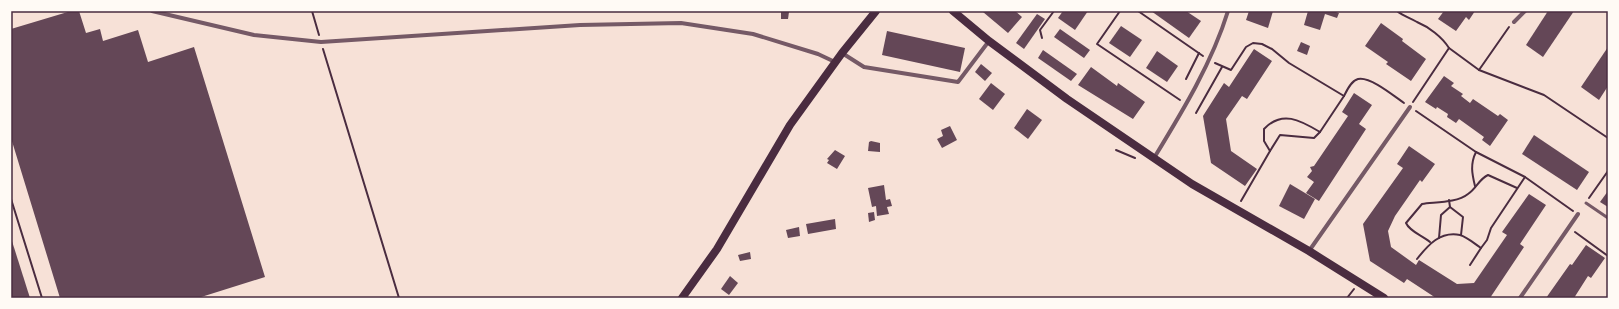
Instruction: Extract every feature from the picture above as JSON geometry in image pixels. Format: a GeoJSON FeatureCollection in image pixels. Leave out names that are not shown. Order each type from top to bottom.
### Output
{"type":"FeatureCollection","features":[{"type":"Feature","properties":{"kind":"main road"},"geometry":{"type":"LineString","coordinates":[[682,298],[717,249],[790,125],[835,62],[876,11]]}},
{"type":"Feature","properties":{"kind":"main road"},"geometry":{"type":"LineString","coordinates":[[954,11],[989,41],[1066,99],[1192,184],[1309,251],[1384,298]]}},
{"type":"Feature","properties":{"kind":"street"},"geometry":{"type":"LineString","coordinates":[[152,11],[254,35],[321,42],[580,25],[681,24],[753,34],[818,54],[835,62]]}},
{"type":"Feature","properties":{"kind":"street"},"geometry":{"type":"LineString","coordinates":[[1154,158],[1186,104],[1208,60],[1228,11]]}},
{"type":"Feature","properties":{"kind":"street"},"geometry":{"type":"LineString","coordinates":[[1514,22],[1525,11]]}},
{"type":"Feature","properties":{"kind":"street"},"geometry":{"type":"LineString","coordinates":[[842,53],[864,67],[958,82],[989,41]]}},
{"type":"Feature","properties":{"kind":"street"},"geometry":{"type":"LineString","coordinates":[[1309,251],[1410,107]]}},
{"type":"Feature","properties":{"kind":"street"},"geometry":{"type":"LineString","coordinates":[[1520,298],[1578,214]]}},
{"type":"Feature","properties":{"kind":"lane"},"geometry":{"type":"LineString","coordinates":[[1586,203],[1608,218]]}},
{"type":"Feature","properties":{"kind":"path"},"geometry":{"type":"LineString","coordinates":[[312,11],[399,298]]}},
{"type":"Feature","properties":{"kind":"path"},"geometry":{"type":"LineString","coordinates":[[1042,38],[1040,30],[1054,11]]}},
{"type":"Feature","properties":{"kind":"path"},"geometry":{"type":"LineString","coordinates":[[1120,11],[1097,44],[1186,104]]}},
{"type":"Feature","properties":{"kind":"path"},"geometry":{"type":"LineString","coordinates":[[1138,11],[1208,60],[1231,70],[1246,47],[1252,43],[1262,44],[1272,49],[1289,63],[1344,96]]}},
{"type":"Feature","properties":{"kind":"path"},"geometry":{"type":"LineString","coordinates":[[1397,11],[1402,15],[1419,22],[1444,40],[1449,48],[1479,70],[1544,95],[1608,138]]}},
{"type":"Feature","properties":{"kind":"path"},"geometry":{"type":"LineString","coordinates":[[1479,70],[1514,22]]}},
{"type":"Feature","properties":{"kind":"path"},"geometry":{"type":"LineString","coordinates":[[1410,107],[1449,48]]}},
{"type":"Feature","properties":{"kind":"path"},"geometry":{"type":"LineString","coordinates":[[1186,79],[1199,53]]}},
{"type":"Feature","properties":{"kind":"path"},"geometry":{"type":"LineString","coordinates":[[1196,113],[1222,66]]}},
{"type":"Feature","properties":{"kind":"path"},"geometry":{"type":"LineString","coordinates":[[1236,209],[1280,135],[1314,138],[1320,132],[1350,85],[1357,79],[1369,80],[1476,152],[1525,178],[1578,214]]}},
{"type":"Feature","properties":{"kind":"path"},"geometry":{"type":"LineString","coordinates":[[1270,151],[1264,141],[1264,129],[1272,120],[1282,117],[1304,122],[1320,132]]}},
{"type":"Feature","properties":{"kind":"path"},"geometry":{"type":"LineString","coordinates":[[1475,186],[1471,173],[1473,159],[1476,152]]}},
{"type":"Feature","properties":{"kind":"path"},"geometry":{"type":"LineString","coordinates":[[1586,203],[1608,171]]}},
{"type":"Feature","properties":{"kind":"path"},"geometry":{"type":"LineString","coordinates":[[1430,242],[1424,236],[1411,230],[1406,223],[1422,204],[1463,198],[1483,177],[1488,175],[1518,188]]}},
{"type":"Feature","properties":{"kind":"path"},"geometry":{"type":"LineString","coordinates":[[1470,265],[1487,240],[1491,228],[1525,178]]}},
{"type":"Feature","properties":{"kind":"path"},"geometry":{"type":"LineString","coordinates":[[11,199],[42,298]]}},
{"type":"Feature","properties":{"kind":"path"},"geometry":{"type":"LineString","coordinates":[[1449,200],[1450,208],[1463,218],[1461,235]]}},
{"type":"Feature","properties":{"kind":"path"},"geometry":{"type":"LineString","coordinates":[[1439,238],[1441,215],[1450,208]]}},
{"type":"Feature","properties":{"kind":"path"},"geometry":{"type":"LineString","coordinates":[[1568,228],[1608,256]]}},
{"type":"Feature","properties":{"kind":"path"},"geometry":{"type":"LineString","coordinates":[[1417,259],[1430,242],[1449,234],[1461,235],[1481,248]]}},
{"type":"Feature","properties":{"kind":"building"},"geometry":{"type":"Polygon","coordinates":[[[71,11],[79,11],[86,33],[100,29],[103,41],[138,30],[148,62],[194,47],[265,277],[198,298],[60,298],[11,138],[11,29],[71,11]]]}},
{"type":"Feature","properties":{"kind":"building"},"geometry":{"type":"Polygon","coordinates":[[[1015,11],[1022,17],[1008,33],[983,12],[1015,11]]]}},
{"type":"Feature","properties":{"kind":"building"},"geometry":{"type":"Polygon","coordinates":[[[1063,11],[1088,11],[1075,30],[1058,18],[1063,11]]]}},
{"type":"Feature","properties":{"kind":"building"},"geometry":{"type":"Polygon","coordinates":[[[1151,11],[1186,11],[1201,21],[1189,38],[1151,11]]]}},
{"type":"Feature","properties":{"kind":"building"},"geometry":{"type":"Polygon","coordinates":[[[1249,11],[1273,11],[1268,28],[1246,20],[1249,11]]]}},
{"type":"Feature","properties":{"kind":"building"},"geometry":{"type":"Polygon","coordinates":[[[1308,11],[1333,11],[1339,13],[1337,18],[1325,14],[1320,30],[1304,25],[1308,11]]]}},
{"type":"Feature","properties":{"kind":"building"},"geometry":{"type":"Polygon","coordinates":[[[1444,11],[1475,11],[1469,20],[1466,17],[1456,31],[1438,19],[1444,11]]]}},
{"type":"Feature","properties":{"kind":"building"},"geometry":{"type":"Polygon","coordinates":[[[1548,11],[1574,11],[1543,57],[1526,45],[1548,11]]]}},
{"type":"Feature","properties":{"kind":"building"},"geometry":{"type":"Polygon","coordinates":[[[781,12],[789,12],[788,19],[781,19],[781,12]]]}},
{"type":"Feature","properties":{"kind":"building"},"geometry":{"type":"Polygon","coordinates":[[[1037,14],[1045,19],[1024,49],[1016,43],[1037,14]]]}},
{"type":"Feature","properties":{"kind":"building"},"geometry":{"type":"Polygon","coordinates":[[[1381,23],[1403,39],[1402,41],[1426,59],[1411,81],[1386,64],[1388,62],[1365,46],[1381,23]]]}},
{"type":"Feature","properties":{"kind":"building"},"geometry":{"type":"Polygon","coordinates":[[[1121,26],[1142,40],[1130,57],[1109,43],[1121,26]]]}},
{"type":"Feature","properties":{"kind":"building"},"geometry":{"type":"Polygon","coordinates":[[[1060,29],[1090,50],[1084,58],[1054,37],[1060,29]]]}},
{"type":"Feature","properties":{"kind":"building"},"geometry":{"type":"Polygon","coordinates":[[[887,31],[965,48],[960,72],[882,55],[887,31]]]}},
{"type":"Feature","properties":{"kind":"building"},"geometry":{"type":"Polygon","coordinates":[[[1301,42],[1310,46],[1307,55],[1297,51],[1301,42]]]}},
{"type":"Feature","properties":{"kind":"building"},"geometry":{"type":"Polygon","coordinates":[[[1608,47],[1608,86],[1599,100],[1581,87],[1608,47]]]}},
{"type":"Feature","properties":{"kind":"building"},"geometry":{"type":"Polygon","coordinates":[[[1254,49],[1272,61],[1247,99],[1242,96],[1226,119],[1231,151],[1257,169],[1245,186],[1211,163],[1203,116],[1224,83],[1229,87],[1254,49]]]}},
{"type":"Feature","properties":{"kind":"building"},"geometry":{"type":"Polygon","coordinates":[[[1043,50],[1077,74],[1071,81],[1038,58],[1043,50]]]}},
{"type":"Feature","properties":{"kind":"building"},"geometry":{"type":"Polygon","coordinates":[[[1157,51],[1178,66],[1167,82],[1146,68],[1157,51]]]}},
{"type":"Feature","properties":{"kind":"building"},"geometry":{"type":"Polygon","coordinates":[[[981,64],[992,73],[985,81],[975,72],[981,64]]]}},
{"type":"Feature","properties":{"kind":"building"},"geometry":{"type":"Polygon","coordinates":[[[1091,67],[1117,86],[1118,83],[1145,102],[1133,119],[1078,85],[1091,67]]]}},
{"type":"Feature","properties":{"kind":"building"},"geometry":{"type":"Polygon","coordinates":[[[1444,76],[1454,83],[1451,86],[1463,94],[1461,96],[1470,103],[1473,99],[1498,116],[1500,114],[1508,120],[1490,146],[1482,140],[1484,137],[1459,119],[1456,123],[1447,117],[1448,114],[1425,102],[1444,76]]]}},
{"type":"Feature","properties":{"kind":"building"},"geometry":{"type":"Polygon","coordinates":[[[991,83],[1005,94],[993,110],[979,99],[991,83]]]}},
{"type":"Feature","properties":{"kind":"building"},"geometry":{"type":"Polygon","coordinates":[[[1354,93],[1372,105],[1359,124],[1366,129],[1319,201],[1306,193],[1314,182],[1307,177],[1312,171],[1310,167],[1314,166],[1348,116],[1342,112],[1354,93]]]}},
{"type":"Feature","properties":{"kind":"building"},"geometry":{"type":"Polygon","coordinates":[[[1027,109],[1042,120],[1028,139],[1014,128],[1027,109]]]}},
{"type":"Feature","properties":{"kind":"building"},"geometry":{"type":"Polygon","coordinates":[[[950,126],[957,140],[942,148],[937,139],[943,136],[941,130],[950,126]]]}},
{"type":"Feature","properties":{"kind":"building"},"geometry":{"type":"Polygon","coordinates":[[[1534,135],[1589,172],[1577,190],[1522,154],[1534,135]]]}},
{"type":"Feature","properties":{"kind":"building"},"geometry":{"type":"Polygon","coordinates":[[[869,142],[880,143],[880,152],[868,151],[869,142]]]}},
{"type":"Feature","properties":{"kind":"building"},"geometry":{"type":"Polygon","coordinates":[[[1409,146],[1435,164],[1422,182],[1420,180],[1395,216],[1388,231],[1391,247],[1416,265],[1419,260],[1457,284],[1474,283],[1507,235],[1502,232],[1529,194],[1546,205],[1520,244],[1524,247],[1490,298],[1436,298],[1407,279],[1404,283],[1370,261],[1363,224],[1403,168],[1397,164],[1409,146]]]}},
{"type":"Feature","properties":{"kind":"building"},"geometry":{"type":"Polygon","coordinates":[[[835,150],[845,156],[837,169],[827,163],[829,160],[827,159],[835,150]]]}},
{"type":"Feature","properties":{"kind":"building"},"geometry":{"type":"Polygon","coordinates":[[[1290,184],[1315,199],[1304,219],[1279,206],[1290,184]]]}},
{"type":"Feature","properties":{"kind":"building"},"geometry":{"type":"Polygon","coordinates":[[[884,185],[886,200],[890,199],[892,206],[887,207],[889,214],[877,216],[876,206],[872,207],[868,188],[884,185]]]}},
{"type":"Feature","properties":{"kind":"building"},"geometry":{"type":"Polygon","coordinates":[[[1608,191],[1608,207],[1600,202],[1608,191]]]}},
{"type":"Feature","properties":{"kind":"building"},"geometry":{"type":"Polygon","coordinates":[[[874,212],[875,220],[869,222],[868,213],[874,212]]]}},
{"type":"Feature","properties":{"kind":"building"},"geometry":{"type":"Polygon","coordinates":[[[835,219],[836,229],[808,234],[806,224],[835,219]]]}},
{"type":"Feature","properties":{"kind":"building"},"geometry":{"type":"Polygon","coordinates":[[[799,227],[800,236],[788,238],[786,230],[799,227]]]}},
{"type":"Feature","properties":{"kind":"building"},"geometry":{"type":"Polygon","coordinates":[[[11,238],[30,298],[11,298],[11,238]]]}},
{"type":"Feature","properties":{"kind":"building"},"geometry":{"type":"Polygon","coordinates":[[[1586,245],[1605,258],[1591,278],[1588,276],[1574,298],[1546,298],[1570,264],[1572,265],[1586,245]]]}},
{"type":"Feature","properties":{"kind":"building"},"geometry":{"type":"Polygon","coordinates":[[[750,252],[751,259],[740,261],[738,255],[750,252]]]}},
{"type":"Feature","properties":{"kind":"building"},"geometry":{"type":"Polygon","coordinates":[[[730,276],[738,283],[729,295],[721,289],[730,276]]]}}]}
